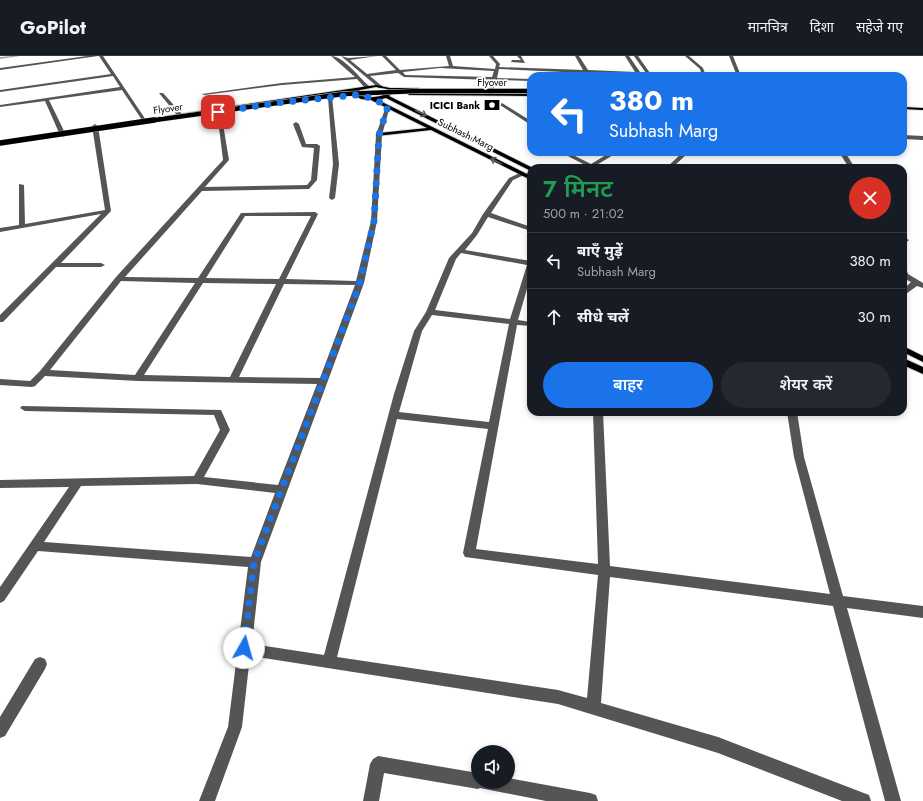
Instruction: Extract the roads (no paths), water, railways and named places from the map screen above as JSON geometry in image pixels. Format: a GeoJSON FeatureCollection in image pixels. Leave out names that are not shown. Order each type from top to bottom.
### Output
{"type":"FeatureCollection","features":[{"type":"Feature","properties":{"kind":"main road"},"geometry":{"type":"LineString","coordinates":[[0,143],[96,128],[330,97],[356,93],[367,87],[380,86],[389,96],[527,173]]}},
{"type":"Feature","properties":{"kind":"main road","name":"Flyover"},"geometry":{"type":"LineString","coordinates":[[0,143],[220,110],[343,94],[419,91],[527,91]]}},
{"type":"Feature","properties":{"kind":"main road"},"geometry":{"type":"LineString","coordinates":[[491,91],[527,95]]}},
{"type":"Feature","properties":{"kind":"main road"},"geometry":{"type":"LineString","coordinates":[[96,128],[179,114],[356,93],[371,98],[491,91],[527,91]]}},
{"type":"Feature","properties":{"kind":"main road","name":"Subhash Marg"},"geometry":{"type":"LineString","coordinates":[[371,98],[389,96],[430,129],[527,174]]}},
{"type":"Feature","properties":{"kind":"main road"},"geometry":{"type":"LineString","coordinates":[[907,108],[923,109]]}},
{"type":"Feature","properties":{"kind":"main road"},"geometry":{"type":"LineString","coordinates":[[907,114],[923,115]]}},
{"type":"Feature","properties":{"kind":"main road"},"geometry":{"type":"LineString","coordinates":[[379,135],[430,129]]}},
{"type":"Feature","properties":{"kind":"main road"},"geometry":{"type":"LineString","coordinates":[[907,351],[923,359]]}},
{"type":"Feature","properties":{"kind":"main road"},"geometry":{"type":"LineString","coordinates":[[907,363],[923,370]]}},
{"type":"Feature","properties":{"kind":"street"},"geometry":{"type":"LineString","coordinates":[[0,69],[96,56]]}},
{"type":"Feature","properties":{"kind":"street"},"geometry":{"type":"LineString","coordinates":[[101,56],[144,119]]}},
{"type":"Feature","properties":{"kind":"street"},"geometry":{"type":"LineString","coordinates":[[333,56],[367,87]]}},
{"type":"Feature","properties":{"kind":"street"},"geometry":{"type":"LineString","coordinates":[[345,58],[375,56]]}},
{"type":"Feature","properties":{"kind":"street"},"geometry":{"type":"LineString","coordinates":[[384,56],[404,76],[527,80]]}},
{"type":"Feature","properties":{"kind":"street"},"geometry":{"type":"LineString","coordinates":[[448,56],[451,68]]}},
{"type":"Feature","properties":{"kind":"street"},"geometry":{"type":"LineString","coordinates":[[491,56],[498,64],[491,91]]}},
{"type":"Feature","properties":{"kind":"street"},"geometry":{"type":"LineString","coordinates":[[496,61],[524,62],[519,56]]}},
{"type":"Feature","properties":{"kind":"street"},"geometry":{"type":"LineString","coordinates":[[578,56],[586,71]]}},
{"type":"Feature","properties":{"kind":"street"},"geometry":{"type":"LineString","coordinates":[[626,56],[637,72]]}},
{"type":"Feature","properties":{"kind":"street"},"geometry":{"type":"LineString","coordinates":[[636,56],[648,72]]}},
{"type":"Feature","properties":{"kind":"street"},"geometry":{"type":"LineString","coordinates":[[687,56],[703,72]]}},
{"type":"Feature","properties":{"kind":"street"},"geometry":{"type":"LineString","coordinates":[[731,56],[737,72]]}},
{"type":"Feature","properties":{"kind":"street"},"geometry":{"type":"LineString","coordinates":[[345,58],[380,86]]}},
{"type":"Feature","properties":{"kind":"street"},"geometry":{"type":"LineString","coordinates":[[366,75],[440,67],[612,72]]}},
{"type":"Feature","properties":{"kind":"street"},"geometry":{"type":"LineString","coordinates":[[0,90],[114,76]]}},
{"type":"Feature","properties":{"kind":"street"},"geometry":{"type":"LineString","coordinates":[[204,94],[282,84],[358,78]]}},
{"type":"Feature","properties":{"kind":"street"},"geometry":{"type":"LineString","coordinates":[[0,106],[122,88]]}},
{"type":"Feature","properties":{"kind":"street"},"geometry":{"type":"LineString","coordinates":[[161,94],[179,114]]}},
{"type":"Feature","properties":{"kind":"street"},"geometry":{"type":"LineString","coordinates":[[207,801],[235,727],[254,562],[360,283],[374,221],[379,135],[389,96]]}},
{"type":"Feature","properties":{"kind":"street"},"geometry":{"type":"LineString","coordinates":[[330,97],[336,164],[332,198]]}},
{"type":"Feature","properties":{"kind":"street"},"geometry":{"type":"LineString","coordinates":[[46,99],[62,133]]}},
{"type":"Feature","properties":{"kind":"street"},"geometry":{"type":"LineString","coordinates":[[502,104],[527,120]]}},
{"type":"Feature","properties":{"kind":"street"},"geometry":{"type":"LineString","coordinates":[[0,382],[32,384],[43,373],[119,279],[226,160],[218,112]]}},
{"type":"Feature","properties":{"kind":"street"},"geometry":{"type":"LineString","coordinates":[[200,189],[309,187],[314,180],[317,146],[304,146],[296,124]]}},
{"type":"Feature","properties":{"kind":"street"},"geometry":{"type":"LineString","coordinates":[[96,128],[108,211]]}},
{"type":"Feature","properties":{"kind":"street"},"geometry":{"type":"LineString","coordinates":[[907,137],[923,138]]}},
{"type":"Feature","properties":{"kind":"street"},"geometry":{"type":"LineString","coordinates":[[571,156],[587,164]]}},
{"type":"Feature","properties":{"kind":"street"},"geometry":{"type":"LineString","coordinates":[[597,164],[609,156]]}},
{"type":"Feature","properties":{"kind":"street"},"geometry":{"type":"LineString","coordinates":[[673,164],[682,156]]}},
{"type":"Feature","properties":{"kind":"street"},"geometry":{"type":"LineString","coordinates":[[329,662],[418,330],[430,312],[453,258],[475,234],[486,214],[511,179],[527,174]]}},
{"type":"Feature","properties":{"kind":"street"},"geometry":{"type":"LineString","coordinates":[[21,185],[22,226]]}},
{"type":"Feature","properties":{"kind":"street"},"geometry":{"type":"LineString","coordinates":[[0,230],[108,211]]}},
{"type":"Feature","properties":{"kind":"street"},"geometry":{"type":"LineString","coordinates":[[0,320],[108,211]]}},
{"type":"Feature","properties":{"kind":"street"},"geometry":{"type":"LineString","coordinates":[[138,378],[243,214],[316,214],[233,380]]}},
{"type":"Feature","properties":{"kind":"street"},"geometry":{"type":"LineString","coordinates":[[486,214],[527,228]]}},
{"type":"Feature","properties":{"kind":"street"},"geometry":{"type":"LineString","coordinates":[[460,251],[527,263]]}},
{"type":"Feature","properties":{"kind":"street"},"geometry":{"type":"LineString","coordinates":[[55,265],[101,265]]}},
{"type":"Feature","properties":{"kind":"street"},"geometry":{"type":"LineString","coordinates":[[527,277],[513,322],[469,553],[923,612]]}},
{"type":"Feature","properties":{"kind":"street"},"geometry":{"type":"LineString","coordinates":[[907,277],[923,286]]}},
{"type":"Feature","properties":{"kind":"street"},"geometry":{"type":"LineString","coordinates":[[119,279],[360,283]]}},
{"type":"Feature","properties":{"kind":"street"},"geometry":{"type":"LineString","coordinates":[[907,290],[916,282]]}},
{"type":"Feature","properties":{"kind":"street"},"geometry":{"type":"LineString","coordinates":[[430,312],[527,324]]}},
{"type":"Feature","properties":{"kind":"street"},"geometry":{"type":"LineString","coordinates":[[43,373],[138,378],[323,381]]}},
{"type":"Feature","properties":{"kind":"street"},"geometry":{"type":"LineString","coordinates":[[25,408],[218,412],[225,430],[197,480]]}},
{"type":"Feature","properties":{"kind":"street"},"geometry":{"type":"LineString","coordinates":[[394,415],[493,426]]}},
{"type":"Feature","properties":{"kind":"street"},"geometry":{"type":"LineString","coordinates":[[593,708],[604,571],[598,416]]}},
{"type":"Feature","properties":{"kind":"street"},"geometry":{"type":"LineString","coordinates":[[793,416],[798,457],[892,801]]}},
{"type":"Feature","properties":{"kind":"street"},"geometry":{"type":"LineString","coordinates":[[0,484],[197,480],[282,490]]}},
{"type":"Feature","properties":{"kind":"street"},"geometry":{"type":"LineString","coordinates":[[0,597],[78,482]]}},
{"type":"Feature","properties":{"kind":"street"},"geometry":{"type":"LineString","coordinates":[[35,546],[254,562]]}},
{"type":"Feature","properties":{"kind":"street"},"geometry":{"type":"LineString","coordinates":[[244,648],[558,697],[718,745],[864,801]]}},
{"type":"Feature","properties":{"kind":"street"},"geometry":{"type":"LineString","coordinates":[[0,731],[40,664]]}},
{"type":"Feature","properties":{"kind":"street"},"geometry":{"type":"LineString","coordinates":[[371,801],[378,764],[471,780]]}},
{"type":"Feature","properties":{"kind":"street"},"geometry":{"type":"LineString","coordinates":[[515,787],[590,801]]}},
{"type":"Feature","properties":{"kind":"waterway"},"geometry":{"type":"LineString","coordinates":[[0,58],[19,56]]}},
{"type":"Feature","properties":{"kind":"place","name":"ICICI Bank"},"geometry":{"type":"Point","coordinates":[492,105]}}]}
